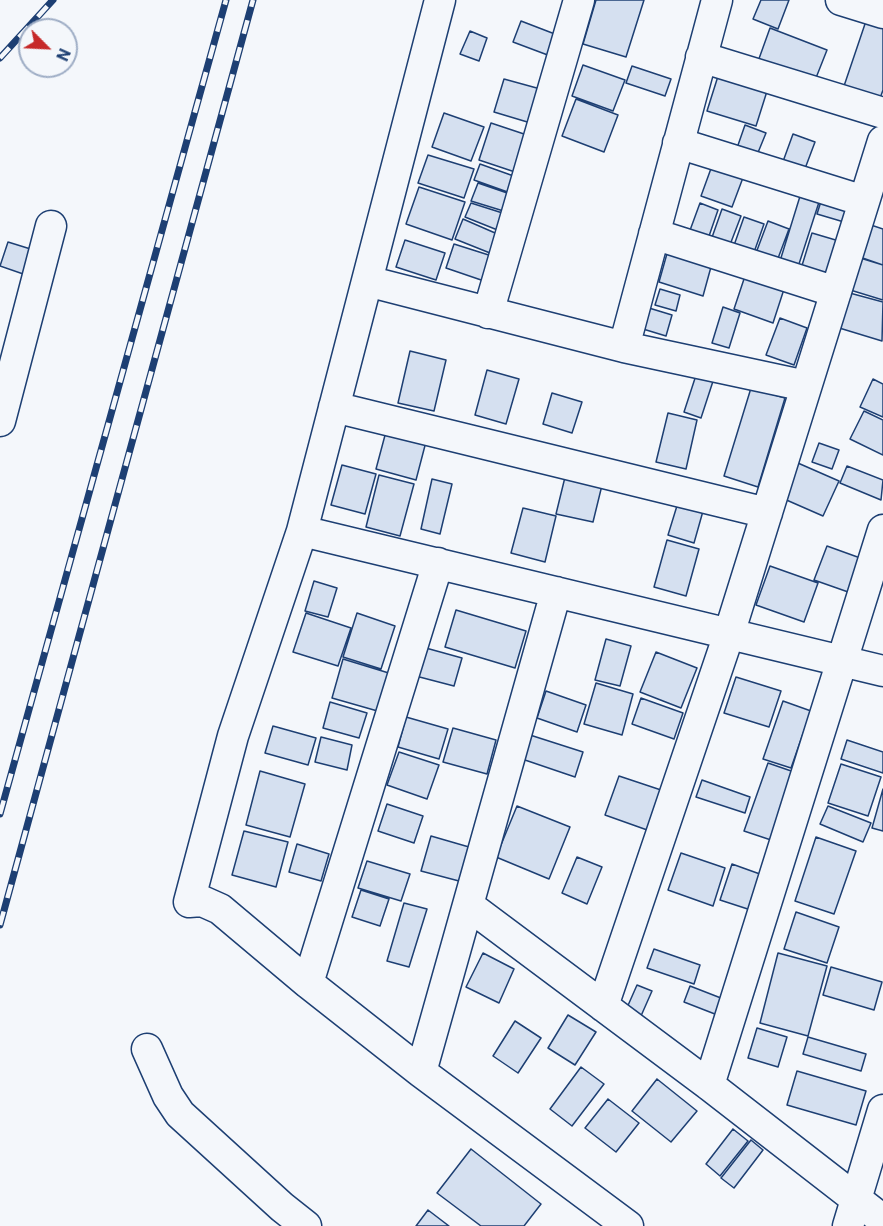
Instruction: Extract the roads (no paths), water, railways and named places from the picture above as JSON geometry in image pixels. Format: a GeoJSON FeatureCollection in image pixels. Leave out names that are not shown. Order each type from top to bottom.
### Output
{"type":"FeatureCollection","features":[{"type":"Feature","properties":{"kind":"street"},"geometry":{"type":"LineString","coordinates":[[440,0],[302,531],[233,736],[189,902],[202,901],[220,909],[595,1216],[628,1226]]}},
{"type":"Feature","properties":{"kind":"street"},"geometry":{"type":"LineString","coordinates":[[488,313],[579,0]]}},
{"type":"Feature","properties":{"kind":"street"},"geometry":{"type":"LineString","coordinates":[[624,347],[717,0]]}},
{"type":"Feature","properties":{"kind":"street"},"geometry":{"type":"LineString","coordinates":[[841,0],[883,13]]}},
{"type":"Feature","properties":{"kind":"street"},"geometry":{"type":"LineString","coordinates":[[701,57],[883,113]]}},
{"type":"Feature","properties":{"kind":"street"},"geometry":{"type":"LineString","coordinates":[[603,1006],[729,634],[883,141]]}},
{"type":"Feature","properties":{"kind":"street"},"geometry":{"type":"LineString","coordinates":[[678,143],[864,201]]}},
{"type":"Feature","properties":{"kind":"street"},"geometry":{"type":"LineString","coordinates":[[0,421],[51,226]]}},
{"type":"Feature","properties":{"kind":"street"},"geometry":{"type":"LineString","coordinates":[[654,234],[836,292]]}},
{"type":"Feature","properties":{"kind":"street"},"geometry":{"type":"LineString","coordinates":[[367,281],[624,347],[806,386]]}},
{"type":"Feature","properties":{"kind":"street"},"geometry":{"type":"LineString","coordinates":[[334,407],[767,513]]}},
{"type":"Feature","properties":{"kind":"street"},"geometry":{"type":"LineString","coordinates":[[709,1085],[883,530]]}},
{"type":"Feature","properties":{"kind":"street"},"geometry":{"type":"LineString","coordinates":[[302,531],[883,671]]}},
{"type":"Feature","properties":{"kind":"street"},"geometry":{"type":"LineString","coordinates":[[308,983],[438,563]]}},
{"type":"Feature","properties":{"kind":"street"},"geometry":{"type":"LineString","coordinates":[[421,1072],[556,592]]}},
{"type":"Feature","properties":{"kind":"street"},"geometry":{"type":"LineString","coordinates":[[468,905],[709,1085],[852,1213],[883,1220]]}},
{"type":"Feature","properties":{"kind":"street"},"geometry":{"type":"LineString","coordinates":[[147,1048],[168,1096],[180,1114],[306,1226]]}},
{"type":"Feature","properties":{"kind":"street"},"geometry":{"type":"LineString","coordinates":[[852,1213],[883,1110]]}},
{"type":"Feature","properties":{"kind":"railway"},"geometry":{"type":"LineString","coordinates":[[0,58],[53,0]]}},
{"type":"Feature","properties":{"kind":"railway"},"geometry":{"type":"LineString","coordinates":[[0,814],[226,0]]}},
{"type":"Feature","properties":{"kind":"railway"},"geometry":{"type":"LineString","coordinates":[[0,925],[253,0]]}}]}
